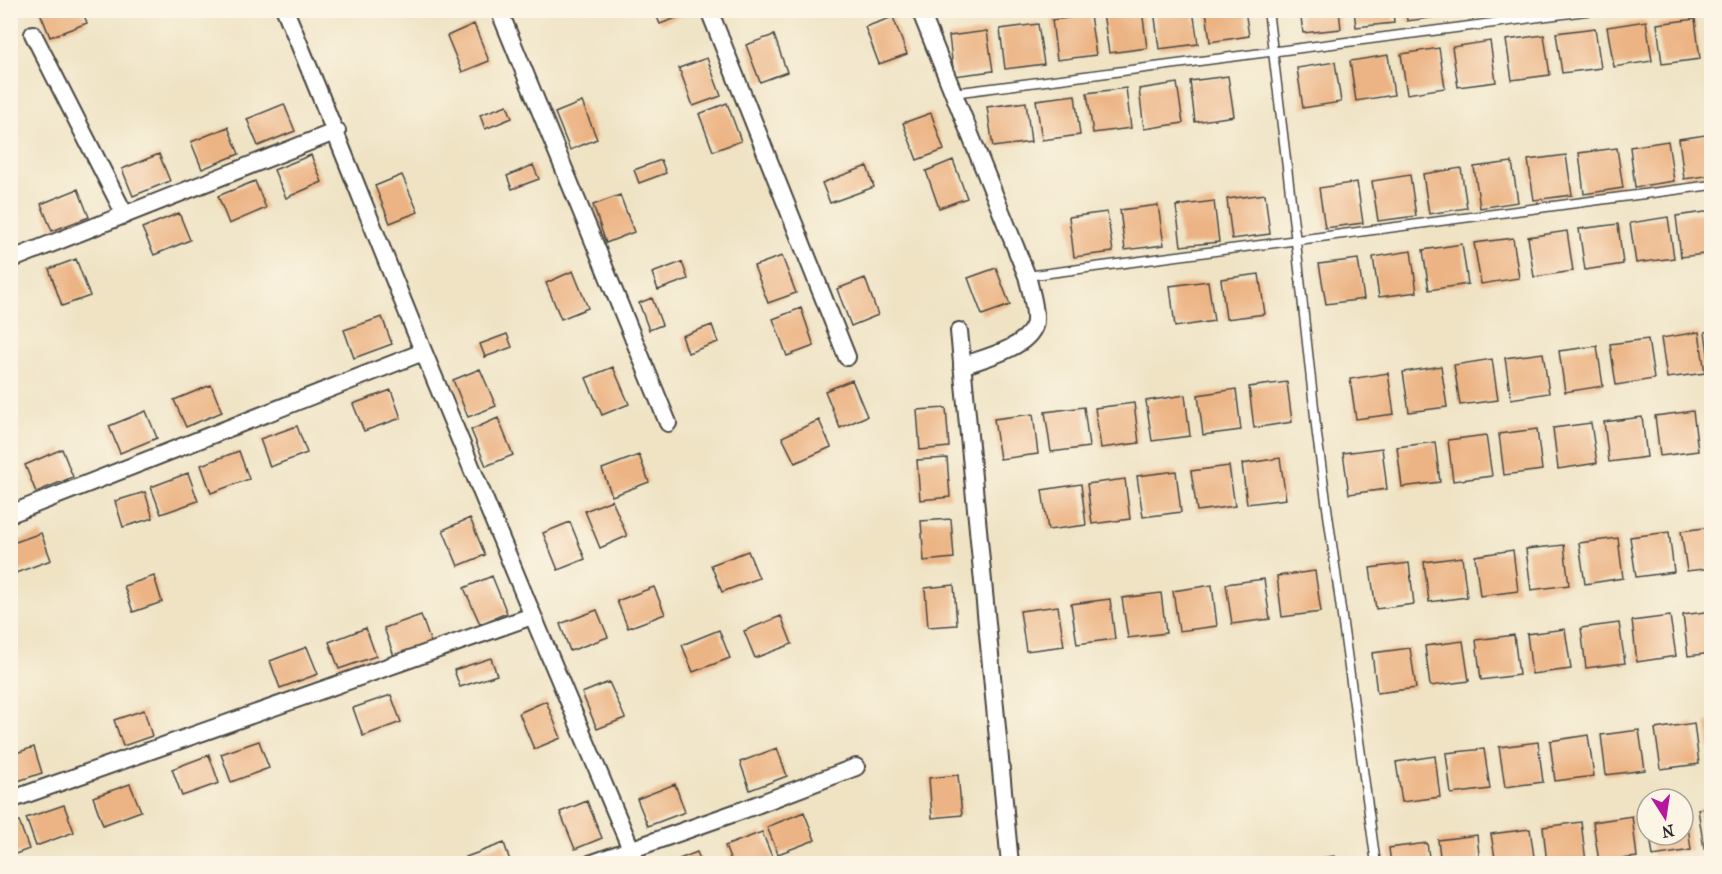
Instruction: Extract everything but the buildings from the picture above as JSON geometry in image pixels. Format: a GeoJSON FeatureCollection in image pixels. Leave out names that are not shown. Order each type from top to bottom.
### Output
{"type":"FeatureCollection","features":[{"type":"Feature","properties":{"kind":"street"},"geometry":{"type":"LineString","coordinates":[[285,10],[336,131],[423,352],[631,849]]}},
{"type":"Feature","properties":{"kind":"street"},"geometry":{"type":"LineString","coordinates":[[499,10],[668,423]]}},
{"type":"Feature","properties":{"kind":"street"},"geometry":{"type":"LineString","coordinates":[[709,10],[847,357]]}},
{"type":"Feature","properties":{"kind":"street"},"geometry":{"type":"LineString","coordinates":[[920,10],[1027,276],[1035,312],[1034,326],[1018,346],[962,366]]}},
{"type":"Feature","properties":{"kind":"street"},"geometry":{"type":"LineString","coordinates":[[33,34],[125,215]]}},
{"type":"Feature","properties":{"kind":"street"},"geometry":{"type":"LineString","coordinates":[[10,260],[336,131]]}},
{"type":"Feature","properties":{"kind":"street"},"geometry":{"type":"LineString","coordinates":[[959,331],[1010,864]]}},
{"type":"Feature","properties":{"kind":"street"},"geometry":{"type":"LineString","coordinates":[[10,514],[423,352]]}},
{"type":"Feature","properties":{"kind":"street"},"geometry":{"type":"LineString","coordinates":[[10,800],[532,616]]}},
{"type":"Feature","properties":{"kind":"street"},"geometry":{"type":"LineString","coordinates":[[590,864],[856,767]]}},
{"type":"Feature","properties":{"kind":"lane"},"geometry":{"type":"LineString","coordinates":[[1268,10],[1317,435],[1376,864]]}},
{"type":"Feature","properties":{"kind":"lane"},"geometry":{"type":"LineString","coordinates":[[953,93],[1594,10]]}},
{"type":"Feature","properties":{"kind":"lane"},"geometry":{"type":"LineString","coordinates":[[1027,276],[1712,185]]}}]}
